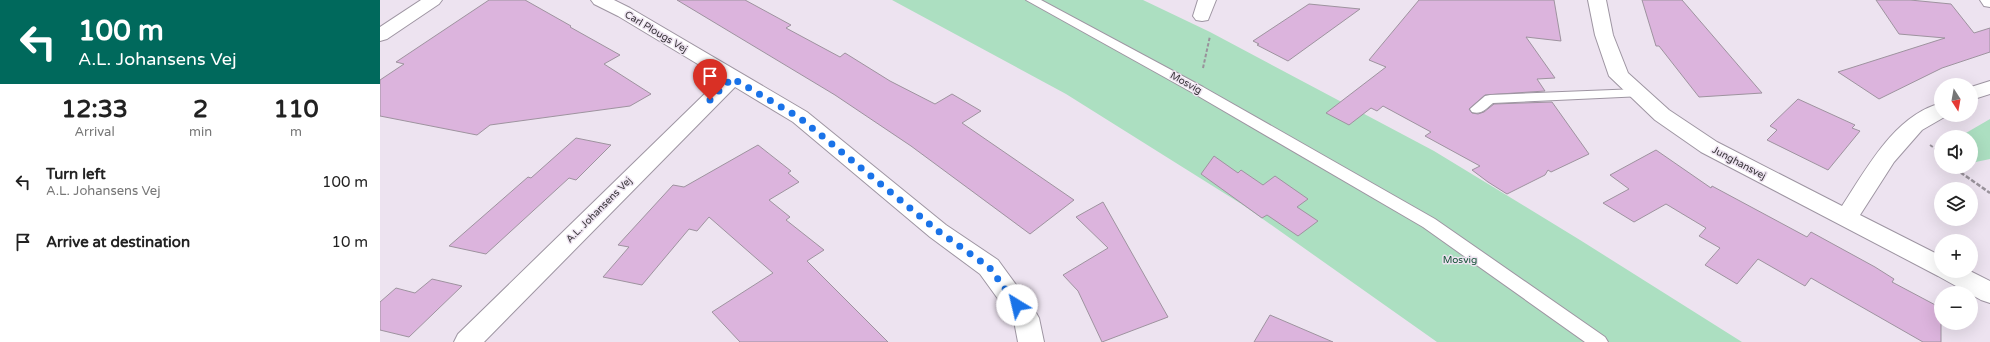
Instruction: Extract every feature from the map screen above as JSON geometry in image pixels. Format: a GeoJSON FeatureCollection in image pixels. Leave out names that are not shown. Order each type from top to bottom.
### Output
{"type":"FeatureCollection","features":[{"type":"Feature","properties":{"kind":"street"},"geometry":{"type":"LineString","coordinates":[[380,35],[433,0]]}},
{"type":"Feature","properties":{"kind":"street","name":"Carl Plougs Vej"},"geometry":{"type":"LineString","coordinates":[[600,0],[624,12],[800,118],[938,231],[989,267],[1026,318],[1032,342]]}},
{"type":"Feature","properties":{"kind":"street","name":"Junghansvej"},"geometry":{"type":"LineString","coordinates":[[1597,0],[1604,35],[1619,76],[1662,115],[1709,147],[1934,263]]}},
{"type":"Feature","properties":{"kind":"street","name":"A.L. Johansens Vej"},"geometry":{"type":"LineString","coordinates":[[467,342],[732,78]]}},
{"type":"Feature","properties":{"kind":"street"},"geometry":{"type":"LineString","coordinates":[[1978,91],[1990,87]]}},
{"type":"Feature","properties":{"kind":"street"},"geometry":{"type":"LineString","coordinates":[[1846,218],[1886,157],[1915,125],[1934,114]]}},
{"type":"Feature","properties":{"kind":"street"},"geometry":{"type":"LineString","coordinates":[[1961,278],[1990,293]]}},
{"type":"Feature","properties":{"kind":"lane","name":"Mosvig"},"geometry":{"type":"LineString","coordinates":[[1032,0],[1198,90],[1429,223],[1599,342]]}},
{"type":"Feature","properties":{"kind":"lane"},"geometry":{"type":"LineString","coordinates":[[1477,109],[1490,99],[1638,93]]}},
{"type":"Feature","properties":{"kind":"path"},"geometry":{"type":"LineString","coordinates":[[1198,90],[1212,28],[1205,8]]}},
{"type":"Feature","properties":{"kind":"path"},"geometry":{"type":"LineString","coordinates":[[1963,174],[1990,193]]}},
{"type":"Feature","properties":{"kind":"green space","name":"Mosvig"},"geometry":{"type":"Polygon","coordinates":[[[892,0],[1143,0],[1210,32],[1434,151],[1580,240],[1742,342],[1437,342],[1243,205],[1066,94],[892,0]]]}},
{"type":"Feature","properties":{"kind":"green space"},"geometry":{"type":"Polygon","coordinates":[[[1990,119],[1990,159],[1978,162],[1978,130],[1971,130],[1990,119]]]}},
{"type":"Feature","properties":{"kind":"building"},"geometry":{"type":"Polygon","coordinates":[[[489,0],[525,0],[571,26],[570,27],[620,55],[604,64],[651,94],[630,106],[490,125],[477,135],[380,116],[380,80],[404,64],[396,62],[489,0]]]}},
{"type":"Feature","properties":{"kind":"building"},"geometry":{"type":"Polygon","coordinates":[[[677,0],[745,0],[791,25],[786,28],[840,57],[845,53],[890,81],[935,104],[952,94],[981,111],[962,123],[1074,200],[1030,234],[911,146],[835,95],[677,0]]]}},
{"type":"Feature","properties":{"kind":"building"},"geometry":{"type":"Polygon","coordinates":[[[1419,0],[1554,0],[1561,41],[1526,37],[1555,78],[1537,79],[1545,91],[1485,95],[1469,109],[1472,113],[1478,114],[1484,112],[1494,104],[1552,102],[1589,154],[1551,172],[1548,170],[1545,175],[1507,194],[1472,170],[1480,166],[1425,136],[1431,132],[1383,106],[1377,111],[1371,108],[1349,125],[1326,113],[1386,67],[1369,60],[1419,0]]]}},
{"type":"Feature","properties":{"kind":"building"},"geometry":{"type":"Polygon","coordinates":[[[1642,0],[1682,0],[1762,93],[1699,97],[1659,46],[1656,46],[1642,0]]]}},
{"type":"Feature","properties":{"kind":"building"},"geometry":{"type":"Polygon","coordinates":[[[1876,0],[1910,0],[1951,4],[1974,33],[1990,28],[1990,52],[1942,68],[1879,99],[1838,72],[1945,38],[1899,34],[1876,0]]]}},
{"type":"Feature","properties":{"kind":"building"},"geometry":{"type":"Polygon","coordinates":[[[1309,4],[1360,9],[1288,61],[1257,45],[1259,44],[1253,41],[1309,4]]]}},
{"type":"Feature","properties":{"kind":"building"},"geometry":{"type":"Polygon","coordinates":[[[1798,99],[1855,125],[1852,128],[1860,131],[1828,170],[1767,140],[1777,130],[1770,126],[1798,99]]]}},
{"type":"Feature","properties":{"kind":"building"},"geometry":{"type":"Polygon","coordinates":[[[576,138],[611,145],[576,180],[569,178],[486,254],[449,246],[528,177],[531,178],[576,138]]]}},
{"type":"Feature","properties":{"kind":"building"},"geometry":{"type":"Polygon","coordinates":[[[758,145],[791,171],[788,173],[799,182],[769,200],[790,217],[786,220],[824,250],[807,261],[888,342],[740,342],[712,312],[773,273],[709,217],[697,231],[689,229],[642,285],[603,277],[629,247],[618,245],[673,185],[684,187],[758,145]]]}},
{"type":"Feature","properties":{"kind":"building"},"geometry":{"type":"Polygon","coordinates":[[[1656,150],[1711,188],[1712,186],[1807,237],[1811,232],[1875,267],[1894,279],[1892,282],[1934,304],[1934,330],[1941,330],[1941,342],[1923,342],[1811,278],[1805,286],[1758,259],[1737,284],[1705,265],[1720,248],[1699,236],[1706,228],[1666,204],[1634,222],[1603,203],[1629,189],[1610,175],[1656,150]]]}},
{"type":"Feature","properties":{"kind":"building"},"geometry":{"type":"Polygon","coordinates":[[[1214,156],[1238,173],[1241,170],[1263,185],[1275,176],[1308,199],[1297,207],[1318,221],[1298,236],[1267,215],[1262,218],[1201,174],[1214,156]]]}},
{"type":"Feature","properties":{"kind":"building"},"geometry":{"type":"Polygon","coordinates":[[[1103,202],[1168,317],[1102,342],[1078,291],[1063,275],[1108,248],[1076,217],[1103,202]]]}},
{"type":"Feature","properties":{"kind":"building"},"geometry":{"type":"Polygon","coordinates":[[[432,279],[462,286],[409,337],[380,330],[380,302],[396,288],[415,293],[432,279]]]}},
{"type":"Feature","properties":{"kind":"building"},"geometry":{"type":"Polygon","coordinates":[[[1270,315],[1333,342],[1254,342],[1270,315]]]}},
{"type":"Feature","properties":{"kind":"route"},"geometry":{"type":"LineString","coordinates":[[710,100],[732,78],[800,118],[938,231],[989,267],[1017,305]]}}]}
